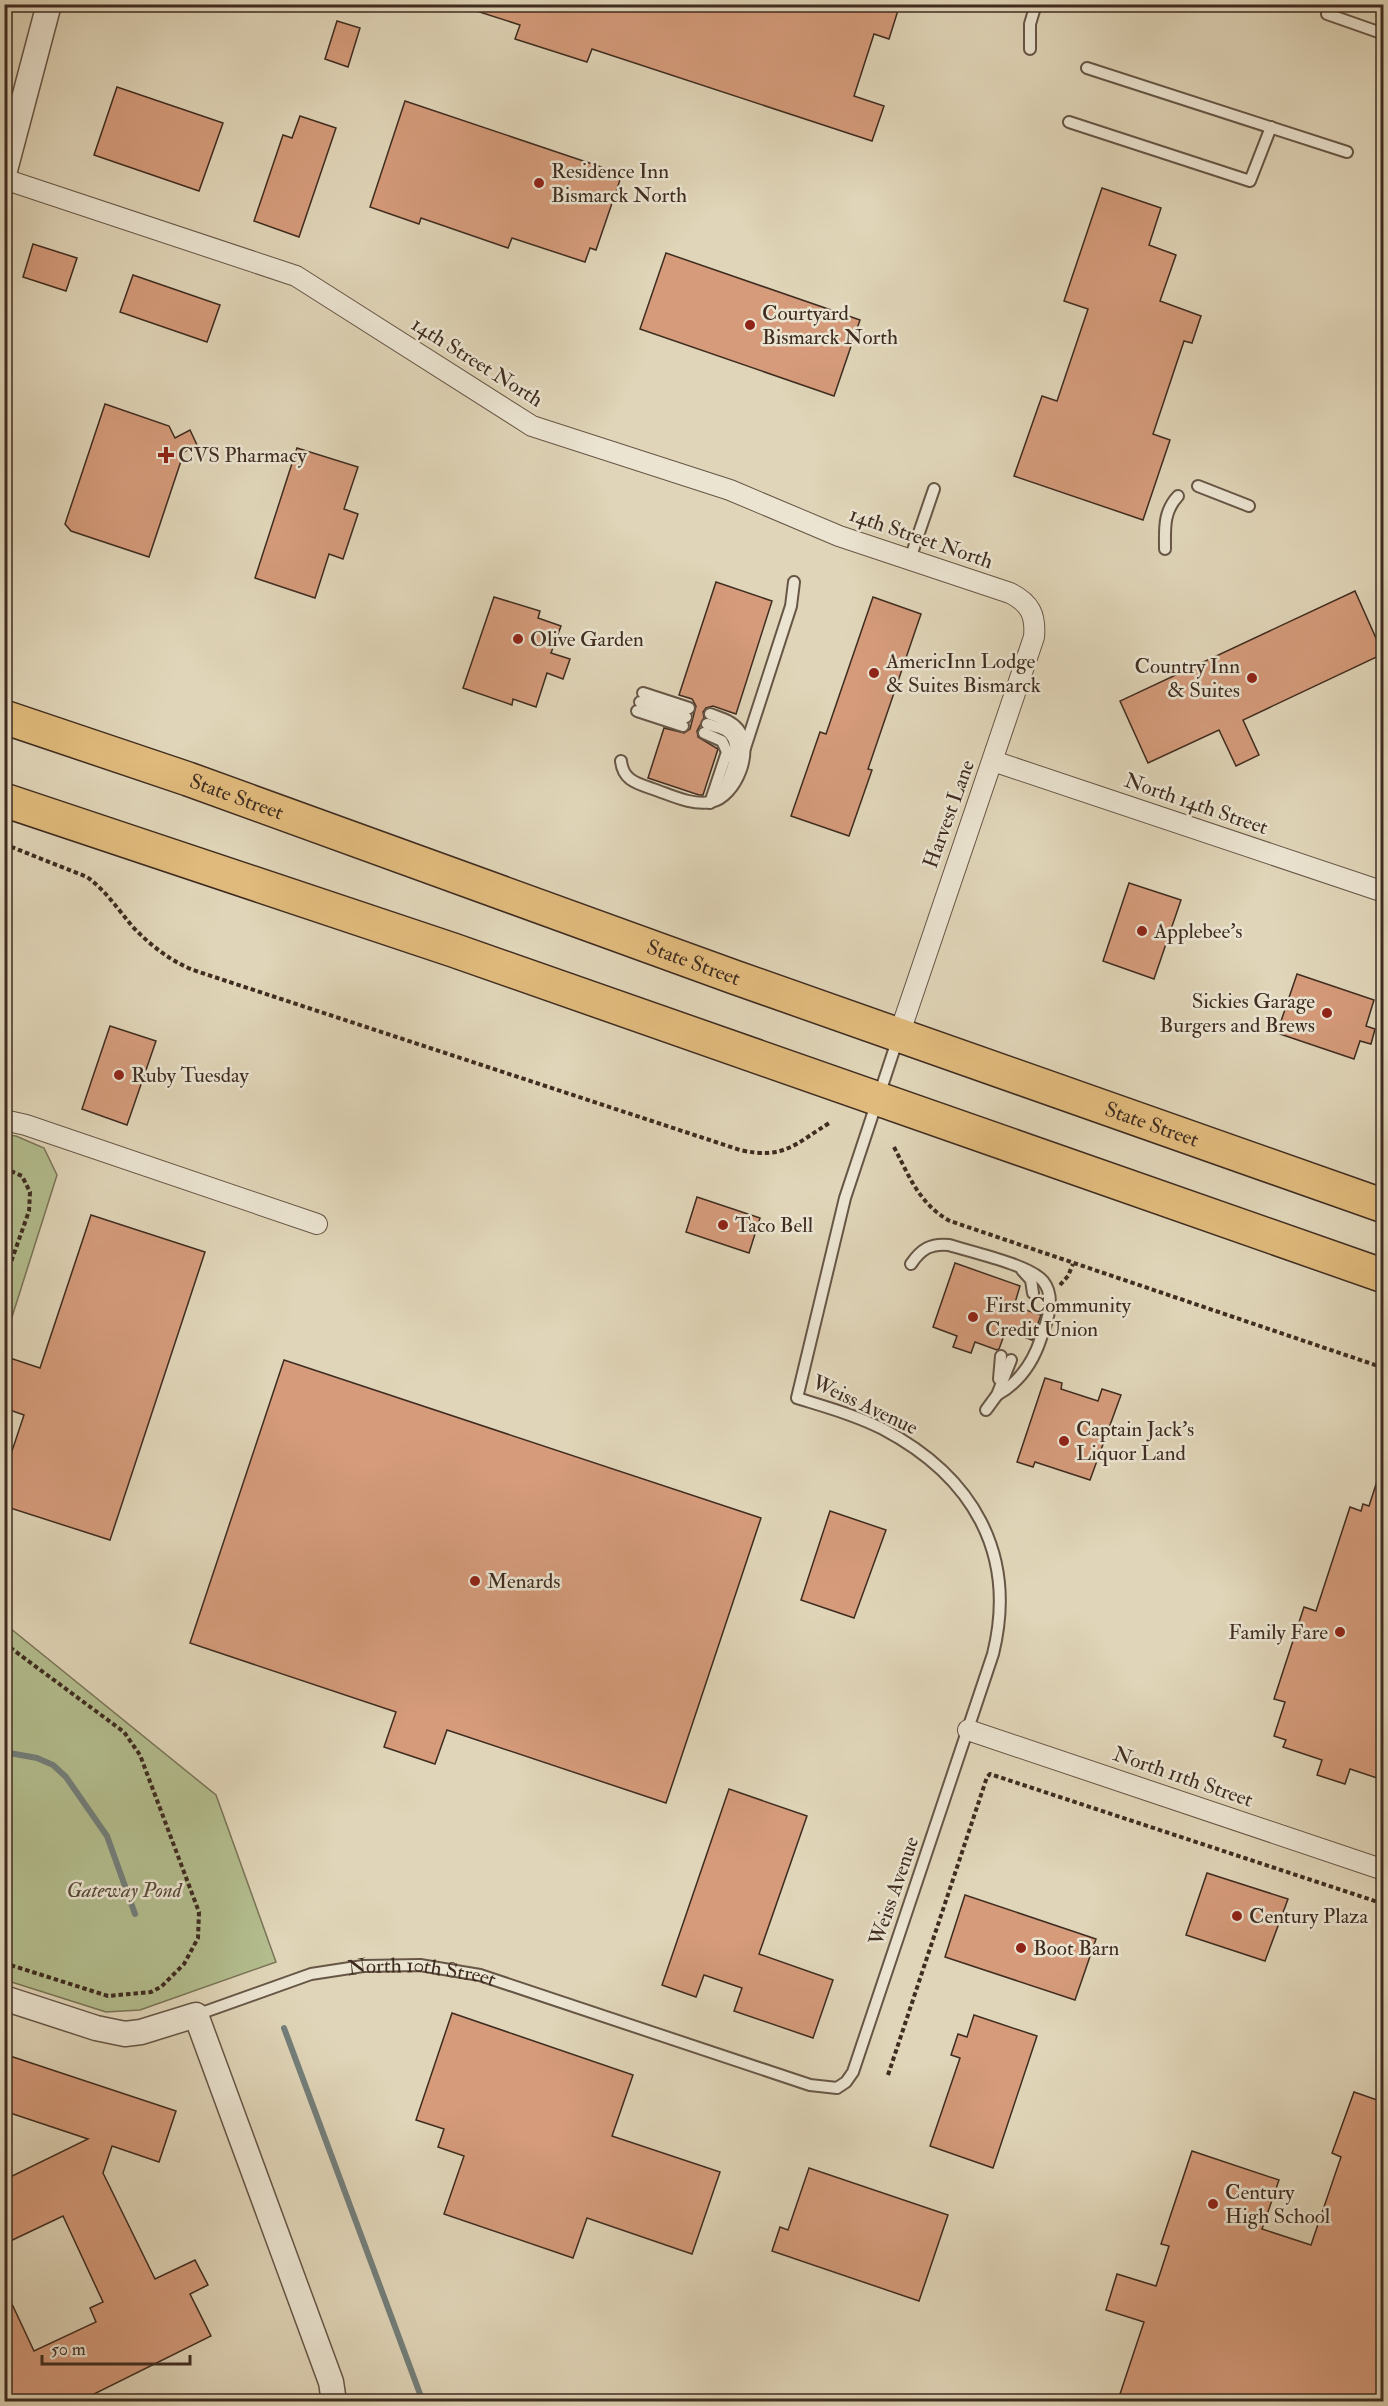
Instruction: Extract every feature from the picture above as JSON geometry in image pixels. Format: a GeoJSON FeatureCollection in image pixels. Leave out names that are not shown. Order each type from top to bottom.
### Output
{"type":"FeatureCollection","features":[{"type":"Feature","properties":{"kind":"highway","name":"State Street"},"geometry":{"type":"LineString","coordinates":[[4,717],[188,779],[1383,1206]]}},
{"type":"Feature","properties":{"kind":"highway"},"geometry":{"type":"LineString","coordinates":[[4,800],[453,950],[1383,1276]]}},
{"type":"Feature","properties":{"kind":"street"},"geometry":{"type":"LineString","coordinates":[[4,174],[14,101],[49,4]]}},
{"type":"Feature","properties":{"kind":"street","name":"14th Street North"},"geometry":{"type":"LineString","coordinates":[[4,179],[285,271],[329,296],[532,426],[730,490],[831,533],[1010,593],[1031,609]]}},
{"type":"Feature","properties":{"kind":"street","name":"Harvest Lane"},"geometry":{"type":"LineString","coordinates":[[900,1035],[1034,637],[1034,617],[1031,609]]}},
{"type":"Feature","properties":{"kind":"street","name":"North 14th Street"},"geometry":{"type":"LineString","coordinates":[[993,761],[1383,892]]}},
{"type":"Feature","properties":{"kind":"street"},"geometry":{"type":"LineString","coordinates":[[4,1120],[26,1125],[317,1224]]}},
{"type":"Feature","properties":{"kind":"street","name":"North 11th Street"},"geometry":{"type":"LineString","coordinates":[[968,1730],[1383,1870]]}},
{"type":"Feature","properties":{"kind":"street","name":"North 10th Street"},"geometry":{"type":"LineString","coordinates":[[4,1998],[103,2030],[125,2034],[141,2032],[196,2015]]}},
{"type":"Feature","properties":{"kind":"street"},"geometry":{"type":"LineString","coordinates":[[196,2015],[331,2382],[334,2402]]}},
{"type":"Feature","properties":{"kind":"lane"},"geometry":{"type":"LineString","coordinates":[[1030,49],[1030,24],[1036,4]]}},
{"type":"Feature","properties":{"kind":"lane"},"geometry":{"type":"LineString","coordinates":[[1330,4],[1328,14],[1383,34]]}},
{"type":"Feature","properties":{"kind":"lane"},"geometry":{"type":"LineString","coordinates":[[1087,68],[1347,152]]}},
{"type":"Feature","properties":{"kind":"lane"},"geometry":{"type":"LineString","coordinates":[[1069,122],[1250,181],[1271,127]]}},
{"type":"Feature","properties":{"kind":"lane"},"geometry":{"type":"LineString","coordinates":[[1198,486],[1249,506]]}},
{"type":"Feature","properties":{"kind":"lane"},"geometry":{"type":"LineString","coordinates":[[910,560],[934,489]]}},
{"type":"Feature","properties":{"kind":"lane"},"geometry":{"type":"LineString","coordinates":[[1165,549],[1165,522],[1170,505],[1178,496]]}},
{"type":"Feature","properties":{"kind":"lane"},"geometry":{"type":"LineString","coordinates":[[621,761],[624,773],[634,782],[694,803],[714,801],[732,788],[792,606],[794,582]]}},
{"type":"Feature","properties":{"kind":"lane"},"geometry":{"type":"LineString","coordinates":[[640,702],[686,717],[640,702]]}},
{"type":"Feature","properties":{"kind":"lane"},"geometry":{"type":"LineString","coordinates":[[714,801],[727,752],[722,741],[707,724],[723,718],[738,729],[742,736],[744,751]]}},
{"type":"Feature","properties":{"kind":"lane","name":"Weiss Avenue"},"geometry":{"type":"LineString","coordinates":[[837,2088],[846,2082],[859,2059],[993,1653],[1001,1615],[1000,1578],[992,1544],[976,1511],[955,1482],[902,1440],[855,1417],[797,1398],[845,1198],[900,1035]]}},
{"type":"Feature","properties":{"kind":"lane"},"geometry":{"type":"LineString","coordinates":[[911,1264],[923,1249],[940,1244],[949,1245],[1011,1264],[1044,1281],[1049,1291],[1049,1313],[1036,1352],[1023,1374],[997,1395],[986,1410]]}},
{"type":"Feature","properties":{"kind":"lane"},"geometry":{"type":"LineString","coordinates":[[1011,1264],[1022,1275],[1029,1290]]}},
{"type":"Feature","properties":{"kind":"lane"},"geometry":{"type":"LineString","coordinates":[[997,1395],[1006,1358]]}},
{"type":"Feature","properties":{"kind":"lane","name":"North 10th Street"},"geometry":{"type":"LineString","coordinates":[[196,2015],[311,1974],[363,1965],[420,1965],[480,1975],[810,2085],[837,2088]]}},
{"type":"Feature","properties":{"kind":"path"},"geometry":{"type":"LineString","coordinates":[[4,844],[87,877],[97,884],[157,950],[193,970],[740,1150],[771,1153],[792,1148],[831,1122]]}},
{"type":"Feature","properties":{"kind":"path"},"geometry":{"type":"LineString","coordinates":[[894,1147],[922,1198],[939,1215],[968,1228],[1383,1368]]}},
{"type":"Feature","properties":{"kind":"path"},"geometry":{"type":"LineString","coordinates":[[4,1168],[22,1176],[30,1192],[29,1211],[4,1282]]}},
{"type":"Feature","properties":{"kind":"path"},"geometry":{"type":"LineString","coordinates":[[1049,1291],[1062,1283],[1073,1264]]}},
{"type":"Feature","properties":{"kind":"path"},"geometry":{"type":"LineString","coordinates":[[4,1643],[124,1732],[140,1755],[199,1912],[198,1938],[184,1964],[161,1987],[151,1992],[108,1996],[4,1963]]}},
{"type":"Feature","properties":{"kind":"path"},"geometry":{"type":"LineString","coordinates":[[888,2075],[987,1777],[990,1774],[1383,1904]]}},
{"type":"Feature","properties":{"kind":"path"},"geometry":{"type":"LineString","coordinates":[[1199,2402],[1201,2395]]}},
{"type":"Feature","properties":{"kind":"green space"},"geometry":{"type":"Polygon","coordinates":[[[5,1135],[16,1136],[44,1148],[57,1175],[5,1339],[5,1135]]]}},
{"type":"Feature","properties":{"kind":"green space","name":"Gateway Pond"},"geometry":{"type":"Polygon","coordinates":[[[5,1624],[216,1795],[276,1962],[140,2010],[106,2012],[5,1980],[5,1624]]]}},
{"type":"Feature","properties":{"kind":"building"},"geometry":{"type":"Polygon","coordinates":[[[467,4],[900,4],[889,39],[874,34],[854,96],[884,106],[872,141],[592,49],[587,62],[515,39],[520,25],[467,8],[467,4]]]}},
{"type":"Feature","properties":{"kind":"building"},"geometry":{"type":"Polygon","coordinates":[[[337,21],[360,28],[348,67],[325,59],[337,21]]]}},
{"type":"Feature","properties":{"kind":"building"},"geometry":{"type":"Polygon","coordinates":[[[117,87],[223,123],[199,191],[94,155],[117,87]]]}},
{"type":"Feature","properties":{"kind":"building","name":"Residence Inn Bismarck North"},"geometry":{"type":"Polygon","coordinates":[[[405,101],[622,174],[596,250],[590,248],[585,262],[512,238],[508,248],[421,218],[419,224],[370,207],[405,101]]]}},
{"type":"Feature","properties":{"kind":"building"},"geometry":{"type":"Polygon","coordinates":[[[300,116],[336,128],[299,237],[254,221],[283,135],[292,138],[300,116]]]}},
{"type":"Feature","properties":{"kind":"building"},"geometry":{"type":"Polygon","coordinates":[[[1102,188],[1161,208],[1149,245],[1176,255],[1160,301],[1201,316],[1192,343],[1184,341],[1153,434],[1170,440],[1143,520],[1014,476],[1042,396],[1057,401],[1088,309],[1064,301],[1102,188]]]}},
{"type":"Feature","properties":{"kind":"building"},"geometry":{"type":"Polygon","coordinates":[[[33,244],[77,258],[66,291],[23,277],[33,244]]]}},
{"type":"Feature","properties":{"kind":"building","name":"Courtyard Bismarck North"},"geometry":{"type":"Polygon","coordinates":[[[666,253],[860,320],[834,396],[640,329],[666,253]]]}},
{"type":"Feature","properties":{"kind":"building"},"geometry":{"type":"Polygon","coordinates":[[[133,275],[220,305],[207,342],[120,312],[133,275]]]}},
{"type":"Feature","properties":{"kind":"building","name":"CVS Pharmacy"},"geometry":{"type":"Polygon","coordinates":[[[105,404],[169,426],[175,438],[190,430],[197,445],[184,452],[149,557],[71,531],[65,524],[105,404]]]}},
{"type":"Feature","properties":{"kind":"building"},"geometry":{"type":"Polygon","coordinates":[[[297,448],[358,467],[344,509],[358,514],[343,559],[329,554],[315,598],[255,578],[297,448]]]}},
{"type":"Feature","properties":{"kind":"building"},"geometry":{"type":"Polygon","coordinates":[[[716,582],[772,601],[736,714],[713,706],[706,708],[703,712],[704,718],[697,731],[698,737],[718,749],[703,795],[699,795],[648,778],[664,728],[684,733],[690,729],[696,706],[692,699],[679,695],[716,582]]]}},
{"type":"Feature","properties":{"kind":"building","name":"Country Inn & Suites"},"geometry":{"type":"Polygon","coordinates":[[[1355,591],[1383,654],[1243,720],[1259,755],[1236,766],[1219,730],[1148,763],[1120,701],[1355,591]]]}},
{"type":"Feature","properties":{"kind":"building","name":"Olive Garden"},"geometry":{"type":"Polygon","coordinates":[[[494,597],[540,611],[538,618],[561,626],[551,653],[570,659],[563,679],[547,673],[536,707],[513,699],[512,705],[463,688],[494,597]]]}},
{"type":"Feature","properties":{"kind":"building","name":"AmericInn Lodge & Suites Bismarck"},"geometry":{"type":"Polygon","coordinates":[[[873,597],[921,614],[868,769],[872,770],[849,836],[791,816],[820,732],[826,734],[873,597]]]}},
{"type":"Feature","properties":{"kind":"building","name":"Applebee's"},"geometry":{"type":"Polygon","coordinates":[[[1129,883],[1181,900],[1154,979],[1103,961],[1129,883]]]}},
{"type":"Feature","properties":{"kind":"building","name":"Sickies Garage Burgers and Brews"},"geometry":{"type":"Polygon","coordinates":[[[1297,974],[1374,1000],[1366,1026],[1375,1029],[1371,1044],[1360,1041],[1354,1059],[1277,1033],[1297,974]]]}},
{"type":"Feature","properties":{"kind":"building","name":"Ruby Tuesday"},"geometry":{"type":"Polygon","coordinates":[[[110,1026],[156,1041],[127,1125],[82,1109],[110,1026]]]}},
{"type":"Feature","properties":{"kind":"building","name":"Taco Bell"},"geometry":{"type":"Polygon","coordinates":[[[697,1197],[760,1218],[749,1253],[686,1232],[697,1197]]]}},
{"type":"Feature","properties":{"kind":"building"},"geometry":{"type":"Polygon","coordinates":[[[91,1215],[205,1252],[110,1540],[4,1506],[4,1475],[24,1415],[4,1408],[4,1356],[40,1368],[91,1215]]]}},
{"type":"Feature","properties":{"kind":"building","name":"First Community Credit Union"},"geometry":{"type":"Polygon","coordinates":[[[955,1263],[1020,1286],[1014,1306],[1041,1315],[1032,1340],[1006,1330],[999,1349],[975,1342],[971,1353],[953,1347],[957,1336],[933,1327],[955,1263]]]}},
{"type":"Feature","properties":{"kind":"building","name":"Menards"},"geometry":{"type":"Polygon","coordinates":[[[284,1360],[761,1518],[666,1803],[447,1730],[435,1764],[384,1747],[396,1712],[190,1643],[284,1360]]]}},
{"type":"Feature","properties":{"kind":"building","name":"Captain Jack's Liquor Land"},"geometry":{"type":"Polygon","coordinates":[[[1045,1378],[1062,1383],[1061,1389],[1098,1401],[1102,1389],[1121,1395],[1090,1480],[1035,1462],[1033,1467],[1017,1462],[1045,1378]]]}},
{"type":"Feature","properties":{"kind":"building","name":"Family Fare"},"geometry":{"type":"Polygon","coordinates":[[[1380,1472],[1383,1472],[1383,1780],[1350,1769],[1345,1784],[1317,1775],[1322,1760],[1283,1747],[1286,1740],[1274,1736],[1285,1702],[1274,1699],[1304,1607],[1316,1611],[1350,1507],[1361,1511],[1363,1504],[1369,1506],[1380,1472]]]}},
{"type":"Feature","properties":{"kind":"building"},"geometry":{"type":"Polygon","coordinates":[[[830,1511],[886,1530],[854,1618],[801,1600],[830,1511]]]}},
{"type":"Feature","properties":{"kind":"building"},"geometry":{"type":"Polygon","coordinates":[[[729,1789],[807,1816],[759,1954],[833,1980],[813,2038],[734,2011],[742,1988],[704,1975],[696,1997],[662,1985],[729,1789]]]}},
{"type":"Feature","properties":{"kind":"building","name":"Century Plaza"},"geometry":{"type":"Polygon","coordinates":[[[1207,1873],[1288,1899],[1265,1961],[1186,1935],[1207,1873]]]}},
{"type":"Feature","properties":{"kind":"building","name":"Boot Barn"},"geometry":{"type":"Polygon","coordinates":[[[965,1895],[1096,1939],[1075,2000],[945,1957],[965,1895]]]}},
{"type":"Feature","properties":{"kind":"building"},"geometry":{"type":"Polygon","coordinates":[[[452,2013],[633,2075],[612,2136],[720,2172],[692,2254],[587,2218],[573,2258],[444,2214],[464,2156],[438,2147],[444,2129],[416,2120],[452,2013]]]}},
{"type":"Feature","properties":{"kind":"building"},"geometry":{"type":"Polygon","coordinates":[[[974,2015],[1037,2036],[993,2168],[930,2146],[960,2058],[951,2055],[958,2034],[967,2037],[974,2015]]]}},
{"type":"Feature","properties":{"kind":"building"},"geometry":{"type":"Polygon","coordinates":[[[4,2054],[176,2111],[159,2162],[112,2146],[103,2173],[155,2279],[195,2260],[208,2285],[190,2294],[211,2336],[78,2402],[4,2402],[4,2287],[34,2351],[96,2322],[90,2308],[103,2302],[63,2216],[4,2244],[4,2180],[88,2139],[4,2111],[4,2054]]]}},
{"type":"Feature","properties":{"kind":"building"},"geometry":{"type":"Polygon","coordinates":[[[1354,2092],[1383,2102],[1383,2402],[1321,2402],[1304,2396],[1302,2402],[1143,2402],[1120,2394],[1144,2322],[1106,2310],[1117,2274],[1156,2286],[1169,2246],[1161,2244],[1192,2151],[1279,2180],[1262,2229],[1311,2245],[1341,2157],[1332,2153],[1354,2092]]]}},
{"type":"Feature","properties":{"kind":"building"},"geometry":{"type":"Polygon","coordinates":[[[809,2168],[948,2215],[919,2301],[772,2251],[780,2227],[788,2230],[809,2168]]]}},
{"type":"Feature","properties":{"kind":"waterway"},"geometry":{"type":"LineString","coordinates":[[4,1752],[37,1758],[53,1765],[66,1777],[107,1836],[135,1914]]}},
{"type":"Feature","properties":{"kind":"waterway"},"geometry":{"type":"LineString","coordinates":[[284,2028],[423,2402]]}},
{"type":"Feature","properties":{"kind":"place","name":"Residence Inn Bismarck North"},"geometry":{"type":"Point","coordinates":[539,183]}},
{"type":"Feature","properties":{"kind":"place","name":"Courtyard Bismarck North"},"geometry":{"type":"Point","coordinates":[750,325]}},
{"type":"Feature","properties":{"kind":"place","name":"CVS Pharmacy"},"geometry":{"type":"Point","coordinates":[166,455]}},
{"type":"Feature","properties":{"kind":"place","name":"Olive Garden"},"geometry":{"type":"Point","coordinates":[518,639]}},
{"type":"Feature","properties":{"kind":"place","name":"AmericInn Lodge & Suites Bismarck"},"geometry":{"type":"Point","coordinates":[874,673]}},
{"type":"Feature","properties":{"kind":"place","name":"Country Inn & Suites"},"geometry":{"type":"Point","coordinates":[1252,678]}},
{"type":"Feature","properties":{"kind":"place","name":"Applebee's"},"geometry":{"type":"Point","coordinates":[1142,931]}},
{"type":"Feature","properties":{"kind":"place","name":"Sickies Garage Burgers and Brews"},"geometry":{"type":"Point","coordinates":[1327,1013]}},
{"type":"Feature","properties":{"kind":"place","name":"Ruby Tuesday"},"geometry":{"type":"Point","coordinates":[119,1075]}},
{"type":"Feature","properties":{"kind":"place","name":"Taco Bell"},"geometry":{"type":"Point","coordinates":[723,1225]}},
{"type":"Feature","properties":{"kind":"place","name":"First Community Credit Union"},"geometry":{"type":"Point","coordinates":[973,1317]}},
{"type":"Feature","properties":{"kind":"place","name":"Captain Jack's Liquor Land"},"geometry":{"type":"Point","coordinates":[1064,1441]}},
{"type":"Feature","properties":{"kind":"place","name":"Menards"},"geometry":{"type":"Point","coordinates":[475,1581]}},
{"type":"Feature","properties":{"kind":"place","name":"Family Fare"},"geometry":{"type":"Point","coordinates":[1340,1632]}},
{"type":"Feature","properties":{"kind":"place","name":"Century Plaza"},"geometry":{"type":"Point","coordinates":[1237,1916]}},
{"type":"Feature","properties":{"kind":"place","name":"Boot Barn"},"geometry":{"type":"Point","coordinates":[1021,1948]}},
{"type":"Feature","properties":{"kind":"place","name":"Century High School"},"geometry":{"type":"Point","coordinates":[1213,2204]}}]}
